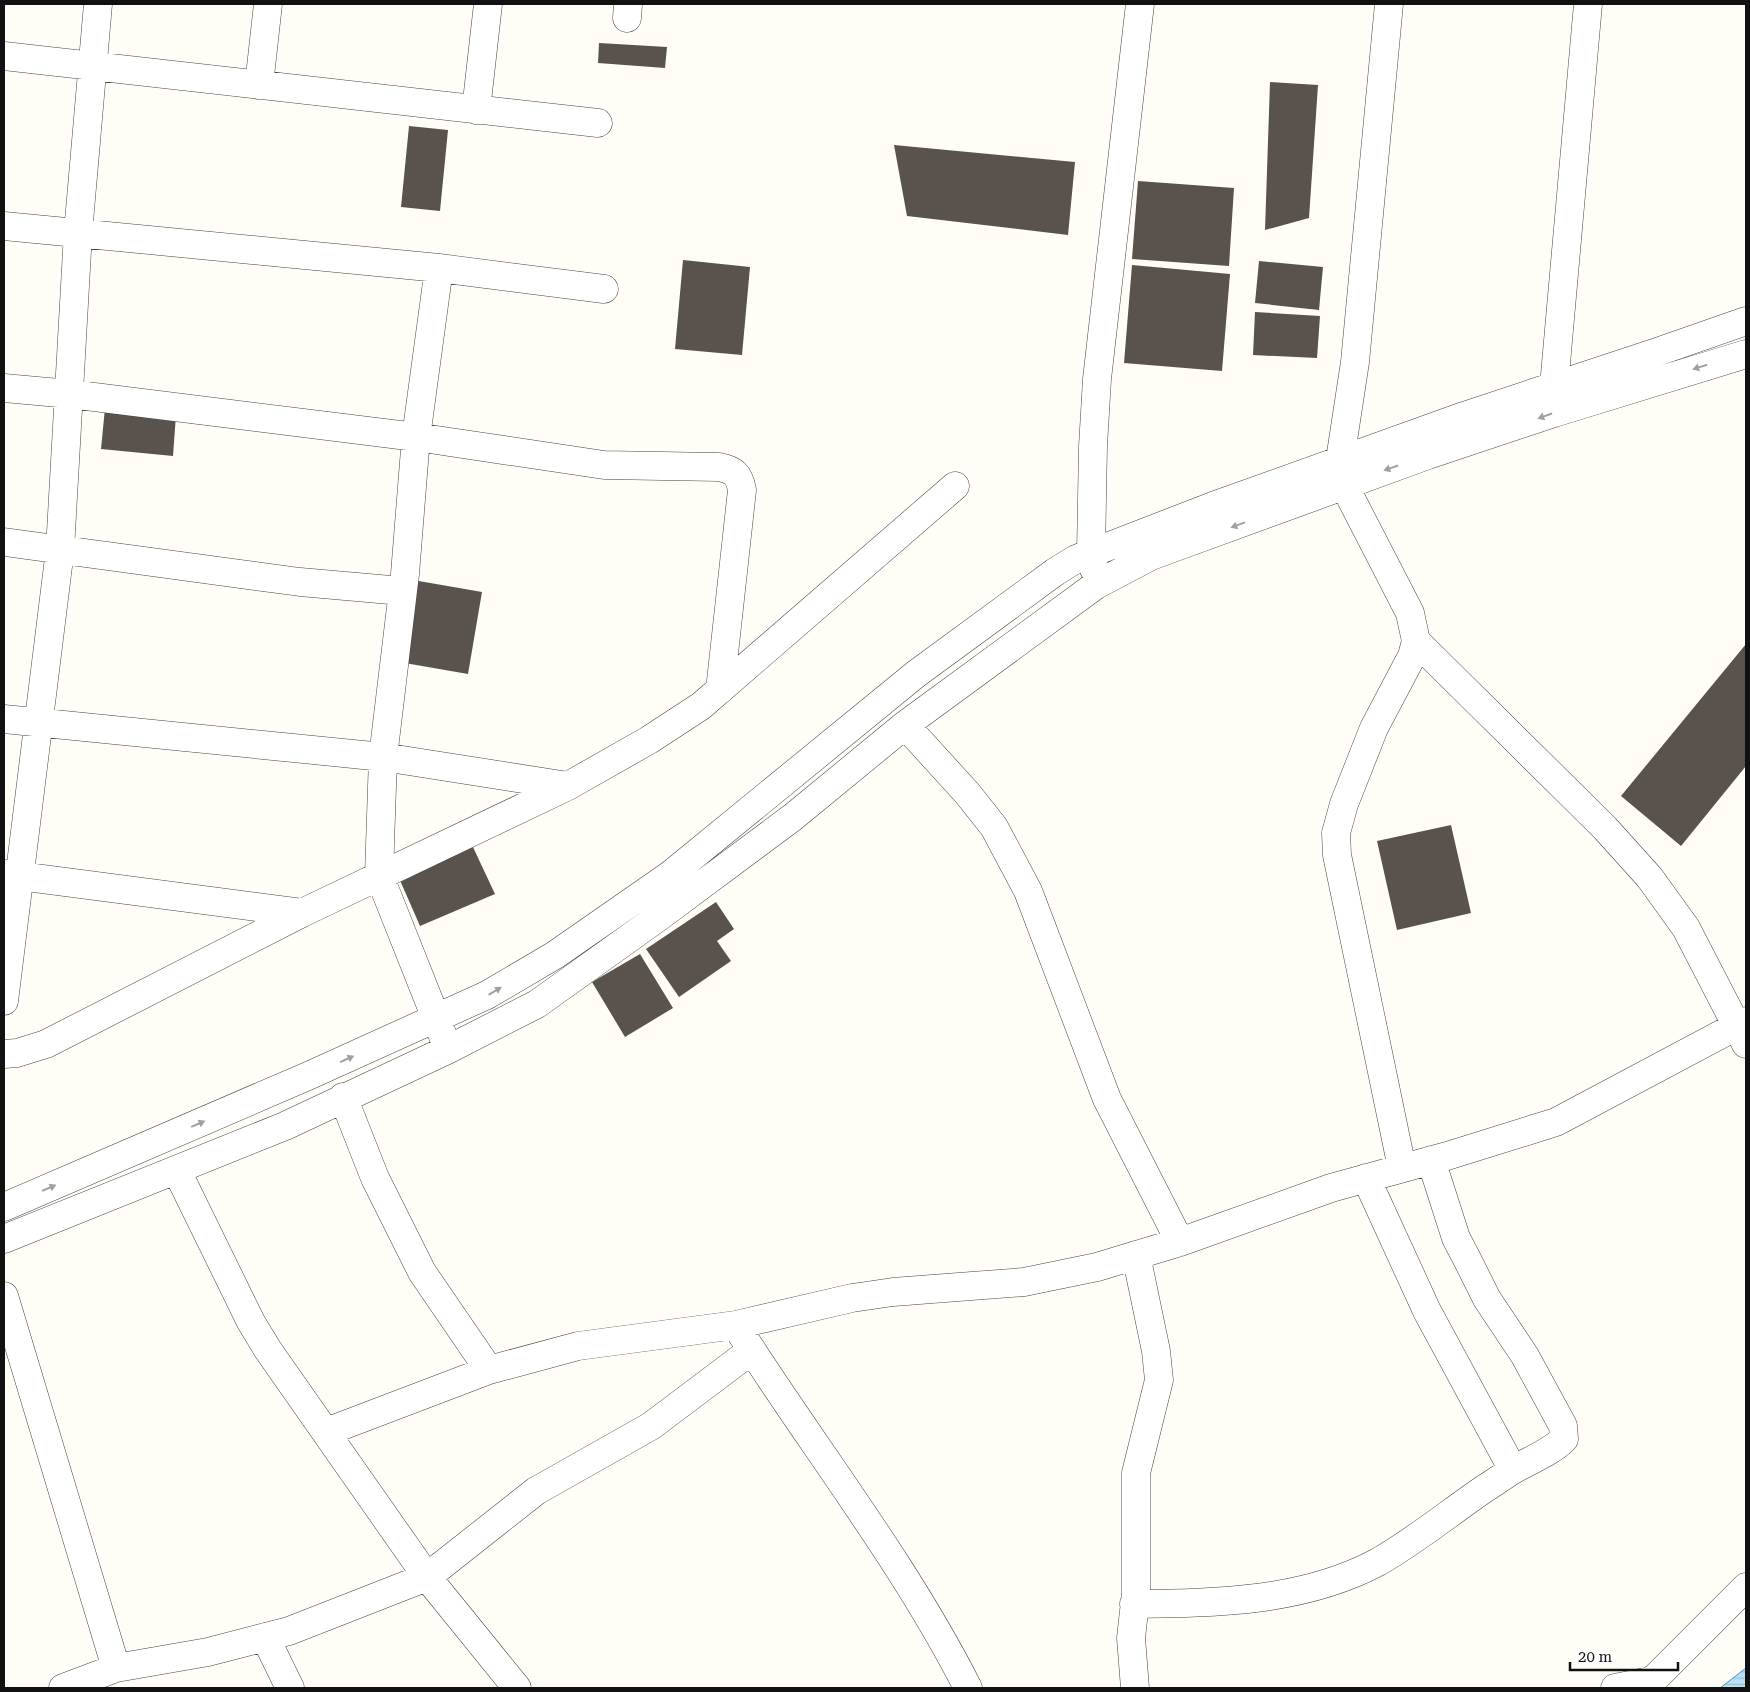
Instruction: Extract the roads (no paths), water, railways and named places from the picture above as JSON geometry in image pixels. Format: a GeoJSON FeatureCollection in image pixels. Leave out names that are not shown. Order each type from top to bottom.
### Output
{"type":"FeatureCollection","features":[{"type":"Feature","properties":{"kind":"street"},"geometry":{"type":"LineString","coordinates":[[4,1001],[12,875],[37,722],[60,550],[78,233],[98,4]]}},
{"type":"Feature","properties":{"kind":"street"},"geometry":{"type":"LineString","coordinates":[[259,85],[268,4]]}},
{"type":"Feature","properties":{"kind":"street"},"geometry":{"type":"LineString","coordinates":[[476,110],[488,4]]}},
{"type":"Feature","properties":{"kind":"street"},"geometry":{"type":"LineString","coordinates":[[1096,585],[1091,552],[1093,446],[1097,379],[1140,4]]}},
{"type":"Feature","properties":{"kind":"street"},"geometry":{"type":"LineString","coordinates":[[1340,460],[1355,362],[1389,4]]}},
{"type":"Feature","properties":{"kind":"street"},"geometry":{"type":"LineString","coordinates":[[1554,386],[1588,4]]}},
{"type":"Feature","properties":{"kind":"street"},"geometry":{"type":"LineString","coordinates":[[4,56],[598,123]]}},
{"type":"Feature","properties":{"kind":"street"},"geometry":{"type":"LineString","coordinates":[[4,226],[439,268],[604,289]]}},
{"type":"Feature","properties":{"kind":"street"},"geometry":{"type":"LineString","coordinates":[[439,268],[416,437],[402,591],[383,757],[379,875],[434,1019],[449,1049]]}},
{"type":"Feature","properties":{"kind":"street"},"geometry":{"type":"LineString","coordinates":[[4,1207],[298,1080],[487,995],[555,955],[670,875],[916,674],[1055,572],[1091,552],[1340,460],[1746,320]]}},
{"type":"Feature","properties":{"kind":"street"},"geometry":{"type":"LineString","coordinates":[[4,1238],[177,1171],[285,1126],[343,1097],[449,1049],[537,1004],[652,922],[793,817],[905,725],[1096,585],[1151,556],[1345,487],[1378,472],[1554,413],[1746,354]]}},
{"type":"Feature","properties":{"kind":"street"},"geometry":{"type":"LineString","coordinates":[[4,388],[70,394],[416,437],[604,466],[719,468],[732,470],[740,478],[742,490],[720,690]]}},
{"type":"Feature","properties":{"kind":"street"},"geometry":{"type":"LineString","coordinates":[[4,1054],[17,1054],[46,1044],[302,913],[568,786],[649,740],[701,706],[955,486]]}},
{"type":"Feature","properties":{"kind":"street"},"geometry":{"type":"LineString","coordinates":[[1345,487],[1410,613],[1416,641],[1412,656],[1374,728],[1344,804],[1336,833],[1337,856],[1402,1168]]}},
{"type":"Feature","properties":{"kind":"street"},"geometry":{"type":"LineString","coordinates":[[4,542],[300,582],[402,591]]}},
{"type":"Feature","properties":{"kind":"street"},"geometry":{"type":"LineString","coordinates":[[326,1432],[489,1370],[578,1346],[736,1325],[860,1297],[1024,1282],[1052,1278],[1098,1267],[1180,1242],[1366,1178],[1556,1122],[1743,1030],[1686,928],[1650,878],[1605,828],[1416,641]]}},
{"type":"Feature","properties":{"kind":"street"},"geometry":{"type":"LineString","coordinates":[[4,718],[383,757],[568,786]]}},
{"type":"Feature","properties":{"kind":"street"},"geometry":{"type":"LineString","coordinates":[[905,725],[967,793],[994,827],[1028,891],[1107,1099],[1180,1242]]}},
{"type":"Feature","properties":{"kind":"street"},"geometry":{"type":"LineString","coordinates":[[12,875],[302,913]]}},
{"type":"Feature","properties":{"kind":"street"},"geometry":{"type":"LineString","coordinates":[[343,1097],[375,1178],[422,1272],[489,1370]]}},
{"type":"Feature","properties":{"kind":"street"},"geometry":{"type":"LineString","coordinates":[[1134,1604],[1199,1604],[1264,1598],[1292,1594],[1342,1577],[1379,1561],[1513,1470],[1557,1446],[1564,1439],[1563,1426],[1525,1356],[1488,1299],[1456,1238],[1431,1160]]}},
{"type":"Feature","properties":{"kind":"street"},"geometry":{"type":"LineString","coordinates":[[177,1171],[250,1322],[426,1577],[517,1688]]}},
{"type":"Feature","properties":{"kind":"street"},"geometry":{"type":"LineString","coordinates":[[1366,1178],[1427,1311],[1513,1470]]}},
{"type":"Feature","properties":{"kind":"street"},"geometry":{"type":"LineString","coordinates":[[1135,1688],[1132,1653],[1136,1473],[1159,1380],[1156,1351],[1136,1255]]}},
{"type":"Feature","properties":{"kind":"street"},"geometry":{"type":"LineString","coordinates":[[4,1296],[116,1668]]}},
{"type":"Feature","properties":{"kind":"street"},"geometry":{"type":"LineString","coordinates":[[736,1325],[887,1552],[951,1654],[968,1688]]}},
{"type":"Feature","properties":{"kind":"street"},"geometry":{"type":"LineString","coordinates":[[63,1688],[116,1668],[208,1652],[289,1631],[426,1577],[536,1491],[652,1426],[752,1350]]}},
{"type":"Feature","properties":{"kind":"street"},"geometry":{"type":"LineString","coordinates":[[1615,1688],[1650,1681],[1746,1587]]}},
{"type":"Feature","properties":{"kind":"street"},"geometry":{"type":"LineString","coordinates":[[265,1637],[290,1688]]}},
{"type":"Feature","properties":{"kind":"water"},"geometry":{"type":"Polygon","coordinates":[[[1746,1668],[1746,1688],[1720,1688],[1746,1668]]]}}]}
